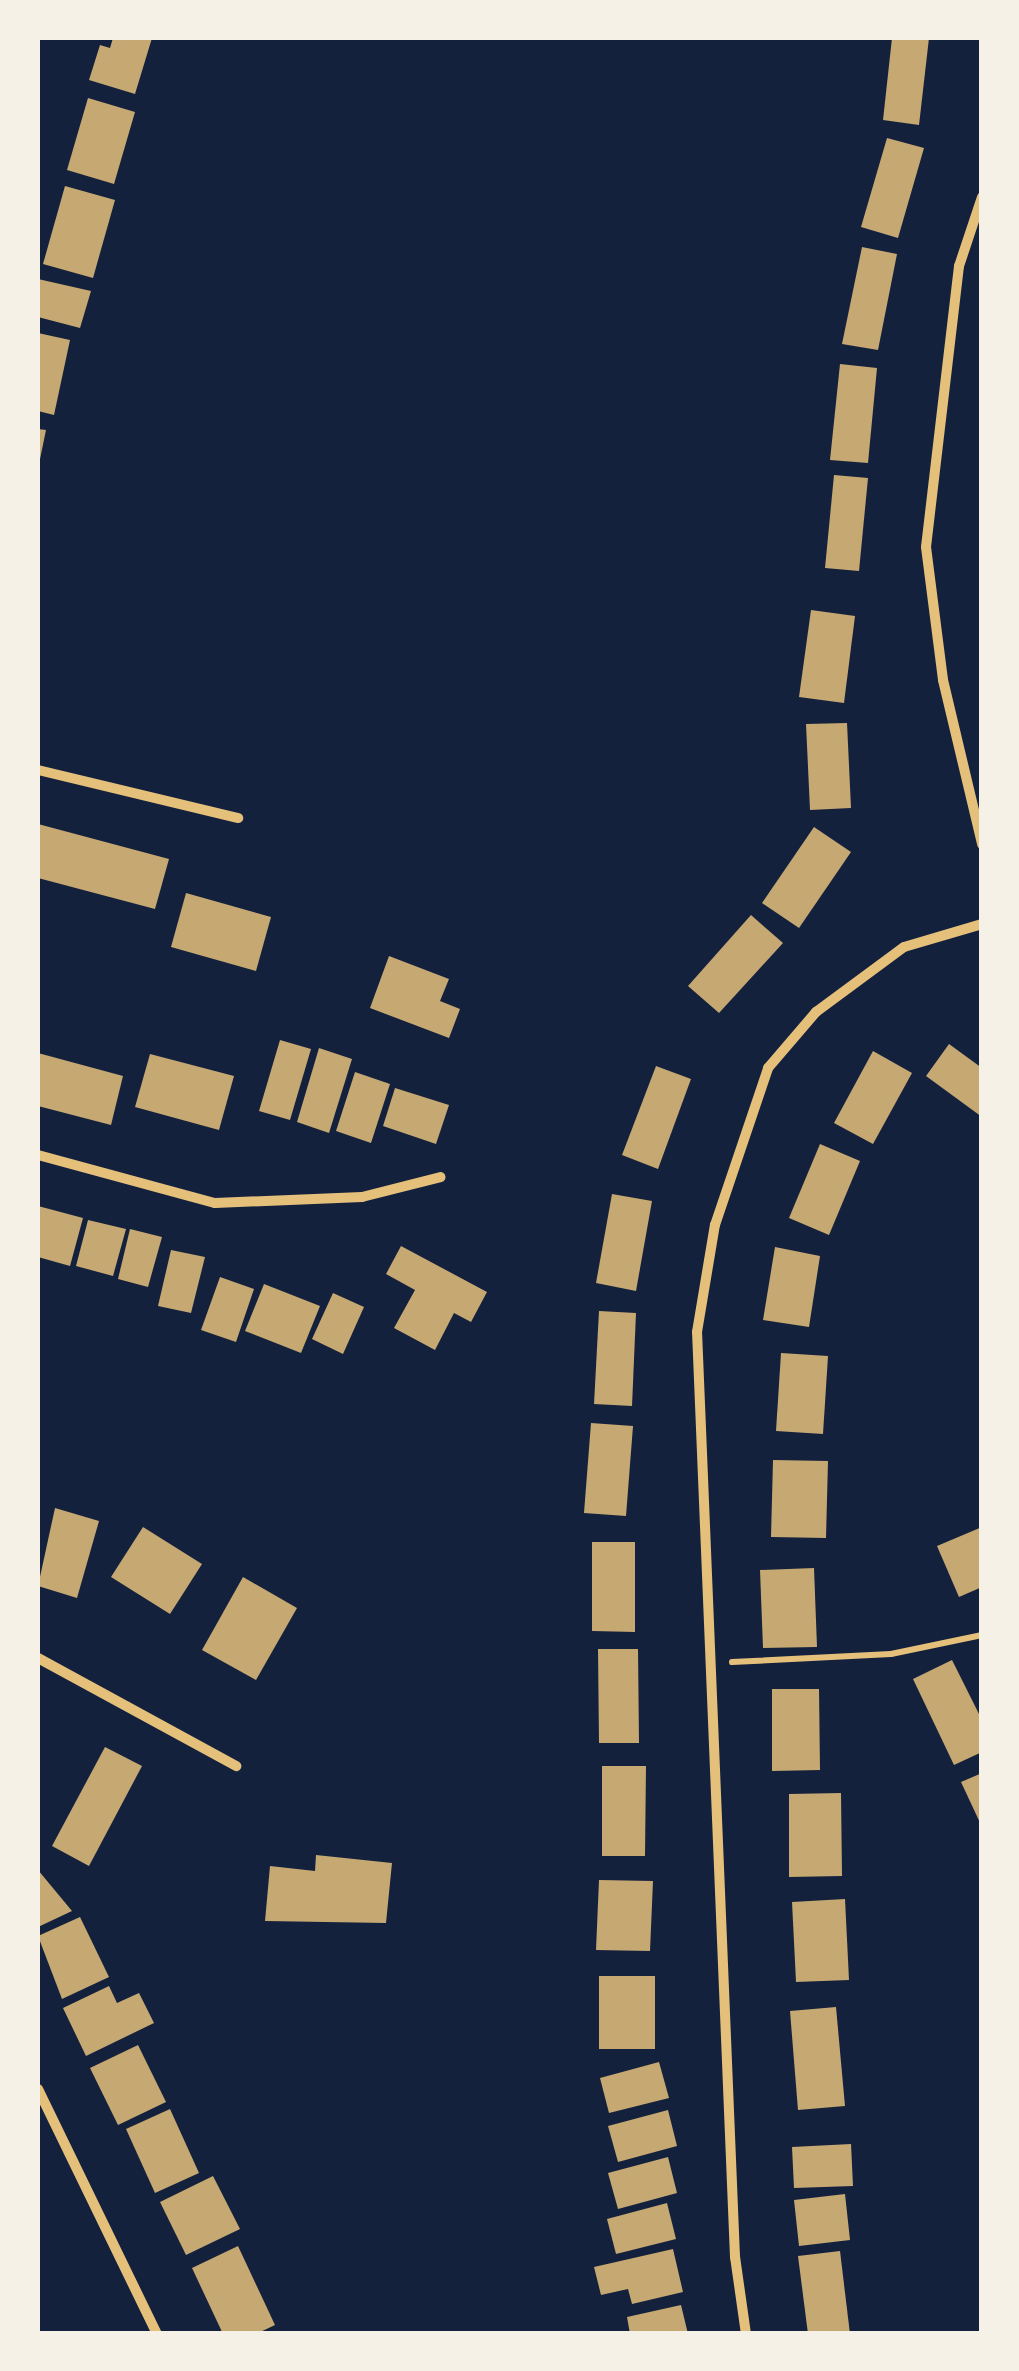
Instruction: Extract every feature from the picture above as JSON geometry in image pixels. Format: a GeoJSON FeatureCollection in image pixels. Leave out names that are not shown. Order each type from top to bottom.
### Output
{"type":"FeatureCollection","features":[{"type":"Feature","properties":{"kind":"street"},"geometry":{"type":"LineString","coordinates":[[982,196],[959,266],[926,547],[944,680],[982,844]]}},
{"type":"Feature","properties":{"kind":"street"},"geometry":{"type":"LineString","coordinates":[[38,770],[238,818]]}},
{"type":"Feature","properties":{"kind":"street"},"geometry":{"type":"LineString","coordinates":[[746,2334],[735,2257],[696,1332],[743,1124],[768,1068],[816,1012],[904,947],[982,924]]}},
{"type":"Feature","properties":{"kind":"street"},"geometry":{"type":"LineString","coordinates":[[38,1155],[215,1204],[362,1196],[441,1176]]}},
{"type":"Feature","properties":{"kind":"street"},"geometry":{"type":"LineString","coordinates":[[38,1658],[236,1766]]}},
{"type":"Feature","properties":{"kind":"street"},"geometry":{"type":"LineString","coordinates":[[38,2089],[157,2334]]}},
{"type":"Feature","properties":{"kind":"path"},"geometry":{"type":"LineString","coordinates":[[710,1663],[891,1654],[982,1634]]}},
{"type":"Feature","properties":{"kind":"building"},"geometry":{"type":"Polygon","coordinates":[[[113,38],[152,38],[135,94],[89,80],[100,45],[110,48],[113,38]]]}},
{"type":"Feature","properties":{"kind":"building"},"geometry":{"type":"Polygon","coordinates":[[[892,38],[929,38],[919,125],[883,120],[892,38]]]}},
{"type":"Feature","properties":{"kind":"building"},"geometry":{"type":"Polygon","coordinates":[[[88,98],[135,112],[114,184],[67,170],[88,98]]]}},
{"type":"Feature","properties":{"kind":"building"},"geometry":{"type":"Polygon","coordinates":[[[887,138],[924,148],[898,238],[861,227],[887,138]]]}},
{"type":"Feature","properties":{"kind":"building"},"geometry":{"type":"Polygon","coordinates":[[[65,186],[115,200],[93,278],[43,264],[65,186]]]}},
{"type":"Feature","properties":{"kind":"building"},"geometry":{"type":"Polygon","coordinates":[[[862,247],[897,254],[878,350],[842,344],[862,247]]]}},
{"type":"Feature","properties":{"kind":"building"},"geometry":{"type":"Polygon","coordinates":[[[38,279],[91,291],[80,328],[38,317],[38,279]]]}},
{"type":"Feature","properties":{"kind":"building"},"geometry":{"type":"Polygon","coordinates":[[[38,333],[70,340],[54,415],[38,411],[38,333]]]}},
{"type":"Feature","properties":{"kind":"building"},"geometry":{"type":"Polygon","coordinates":[[[840,364],[877,368],[868,463],[830,460],[840,364]]]}},
{"type":"Feature","properties":{"kind":"building"},"geometry":{"type":"Polygon","coordinates":[[[38,429],[46,430],[39,464],[38,464],[38,429]]]}},
{"type":"Feature","properties":{"kind":"building"},"geometry":{"type":"Polygon","coordinates":[[[834,475],[868,478],[859,571],[825,568],[834,475]]]}},
{"type":"Feature","properties":{"kind":"building"},"geometry":{"type":"Polygon","coordinates":[[[811,610],[855,616],[844,703],[799,697],[811,610]]]}},
{"type":"Feature","properties":{"kind":"building"},"geometry":{"type":"Polygon","coordinates":[[[847,723],[851,808],[810,810],[806,724],[847,723]]]}},
{"type":"Feature","properties":{"kind":"building"},"geometry":{"type":"Polygon","coordinates":[[[38,824],[169,859],[155,909],[38,878],[38,824]]]}},
{"type":"Feature","properties":{"kind":"building"},"geometry":{"type":"Polygon","coordinates":[[[814,827],[851,852],[799,928],[762,903],[814,827]]]}},
{"type":"Feature","properties":{"kind":"building"},"geometry":{"type":"Polygon","coordinates":[[[186,893],[271,917],[256,971],[171,947],[186,893]]]}},
{"type":"Feature","properties":{"kind":"building"},"geometry":{"type":"Polygon","coordinates":[[[751,915],[783,943],[719,1013],[688,986],[751,915]]]}},
{"type":"Feature","properties":{"kind":"building"},"geometry":{"type":"Polygon","coordinates":[[[389,956],[449,979],[440,1001],[460,1009],[449,1038],[370,1008],[389,956]]]}},
{"type":"Feature","properties":{"kind":"building"},"geometry":{"type":"Polygon","coordinates":[[[280,1040],[311,1049],[290,1120],[259,1111],[280,1040]]]}},
{"type":"Feature","properties":{"kind":"building"},"geometry":{"type":"Polygon","coordinates":[[[949,1044],[982,1068],[982,1117],[926,1076],[949,1044]]]}},
{"type":"Feature","properties":{"kind":"building"},"geometry":{"type":"Polygon","coordinates":[[[319,1048],[352,1059],[329,1133],[297,1122],[319,1048]]]}},
{"type":"Feature","properties":{"kind":"building"},"geometry":{"type":"Polygon","coordinates":[[[873,1051],[912,1073],[873,1144],[834,1123],[873,1051]]]}},
{"type":"Feature","properties":{"kind":"building"},"geometry":{"type":"Polygon","coordinates":[[[38,1053],[123,1076],[111,1125],[38,1106],[38,1053]]]}},
{"type":"Feature","properties":{"kind":"building"},"geometry":{"type":"Polygon","coordinates":[[[150,1054],[234,1076],[219,1130],[135,1107],[150,1054]]]}},
{"type":"Feature","properties":{"kind":"building"},"geometry":{"type":"Polygon","coordinates":[[[656,1066],[691,1079],[658,1169],[622,1155],[656,1066]]]}},
{"type":"Feature","properties":{"kind":"building"},"geometry":{"type":"Polygon","coordinates":[[[355,1072],[390,1084],[371,1143],[336,1131],[355,1072]]]}},
{"type":"Feature","properties":{"kind":"building"},"geometry":{"type":"Polygon","coordinates":[[[395,1088],[449,1105],[436,1144],[383,1126],[395,1088]]]}},
{"type":"Feature","properties":{"kind":"building"},"geometry":{"type":"Polygon","coordinates":[[[820,1144],[860,1161],[829,1235],[789,1218],[820,1144]]]}},
{"type":"Feature","properties":{"kind":"building"},"geometry":{"type":"Polygon","coordinates":[[[612,1194],[652,1201],[636,1291],[596,1283],[612,1194]]]}},
{"type":"Feature","properties":{"kind":"building"},"geometry":{"type":"Polygon","coordinates":[[[38,1206],[83,1218],[70,1266],[38,1257],[38,1206]]]}},
{"type":"Feature","properties":{"kind":"building"},"geometry":{"type":"Polygon","coordinates":[[[88,1220],[126,1229],[113,1276],[76,1266],[88,1220]]]}},
{"type":"Feature","properties":{"kind":"building"},"geometry":{"type":"Polygon","coordinates":[[[130,1229],[162,1237],[148,1287],[118,1279],[130,1229]]]}},
{"type":"Feature","properties":{"kind":"building"},"geometry":{"type":"Polygon","coordinates":[[[401,1246],[487,1292],[471,1322],[454,1313],[435,1350],[394,1328],[415,1290],[386,1274],[401,1246]]]}},
{"type":"Feature","properties":{"kind":"building"},"geometry":{"type":"Polygon","coordinates":[[[775,1247],[820,1256],[809,1327],[763,1320],[775,1247]]]}},
{"type":"Feature","properties":{"kind":"building"},"geometry":{"type":"Polygon","coordinates":[[[171,1250],[205,1257],[191,1313],[158,1306],[171,1250]]]}},
{"type":"Feature","properties":{"kind":"building"},"geometry":{"type":"Polygon","coordinates":[[[220,1277],[254,1289],[236,1342],[201,1330],[220,1277]]]}},
{"type":"Feature","properties":{"kind":"building"},"geometry":{"type":"Polygon","coordinates":[[[264,1284],[320,1306],[301,1353],[245,1331],[264,1284]]]}},
{"type":"Feature","properties":{"kind":"building"},"geometry":{"type":"Polygon","coordinates":[[[333,1293],[364,1307],[343,1354],[312,1339],[333,1293]]]}},
{"type":"Feature","properties":{"kind":"building"},"geometry":{"type":"Polygon","coordinates":[[[599,1311],[636,1313],[632,1406],[594,1404],[599,1311]]]}},
{"type":"Feature","properties":{"kind":"building"},"geometry":{"type":"Polygon","coordinates":[[[781,1353],[828,1356],[823,1434],[776,1431],[781,1353]]]}},
{"type":"Feature","properties":{"kind":"building"},"geometry":{"type":"Polygon","coordinates":[[[591,1423],[633,1426],[626,1516],[584,1513],[591,1423]]]}},
{"type":"Feature","properties":{"kind":"building"},"geometry":{"type":"Polygon","coordinates":[[[773,1460],[828,1461],[826,1538],[771,1537],[773,1460]]]}},
{"type":"Feature","properties":{"kind":"building"},"geometry":{"type":"Polygon","coordinates":[[[55,1508],[99,1521],[77,1598],[38,1586],[55,1508]]]}},
{"type":"Feature","properties":{"kind":"building"},"geometry":{"type":"Polygon","coordinates":[[[143,1527],[202,1564],[170,1614],[111,1577],[143,1527]]]}},
{"type":"Feature","properties":{"kind":"building"},"geometry":{"type":"Polygon","coordinates":[[[982,1527],[982,1587],[959,1597],[937,1546],[982,1527]]]}},
{"type":"Feature","properties":{"kind":"building"},"geometry":{"type":"Polygon","coordinates":[[[592,1542],[635,1542],[635,1632],[592,1631],[592,1542]]]}},
{"type":"Feature","properties":{"kind":"building"},"geometry":{"type":"Polygon","coordinates":[[[814,1568],[817,1647],[763,1648],[760,1570],[814,1568]]]}},
{"type":"Feature","properties":{"kind":"building"},"geometry":{"type":"Polygon","coordinates":[[[243,1577],[297,1608],[256,1680],[202,1650],[243,1577]]]}},
{"type":"Feature","properties":{"kind":"building"},"geometry":{"type":"Polygon","coordinates":[[[598,1649],[638,1649],[639,1743],[599,1743],[598,1649]]]}},
{"type":"Feature","properties":{"kind":"building"},"geometry":{"type":"Polygon","coordinates":[[[952,1660],[982,1720],[982,1752],[954,1765],[913,1679],[952,1660]]]}},
{"type":"Feature","properties":{"kind":"building"},"geometry":{"type":"Polygon","coordinates":[[[772,1689],[819,1689],[820,1770],[772,1771],[772,1689]]]}},
{"type":"Feature","properties":{"kind":"building"},"geometry":{"type":"Polygon","coordinates":[[[105,1747],[142,1766],[89,1866],[52,1846],[105,1747]]]}},
{"type":"Feature","properties":{"kind":"building"},"geometry":{"type":"Polygon","coordinates":[[[602,1766],[646,1766],[645,1856],[602,1856],[602,1766]]]}},
{"type":"Feature","properties":{"kind":"building"},"geometry":{"type":"Polygon","coordinates":[[[982,1773],[982,1827],[961,1782],[982,1773]]]}},
{"type":"Feature","properties":{"kind":"building"},"geometry":{"type":"Polygon","coordinates":[[[841,1793],[842,1876],[789,1877],[789,1794],[841,1793]]]}},
{"type":"Feature","properties":{"kind":"building"},"geometry":{"type":"Polygon","coordinates":[[[316,1855],[392,1863],[386,1923],[265,1921],[270,1866],[315,1871],[316,1855]]]}},
{"type":"Feature","properties":{"kind":"building"},"geometry":{"type":"Polygon","coordinates":[[[38,1870],[72,1911],[38,1927],[38,1870]]]}},
{"type":"Feature","properties":{"kind":"building"},"geometry":{"type":"Polygon","coordinates":[[[599,1880],[653,1881],[650,1951],[596,1950],[599,1880]]]}},
{"type":"Feature","properties":{"kind":"building"},"geometry":{"type":"Polygon","coordinates":[[[845,1899],[849,1980],[796,1982],[792,1902],[845,1899]]]}},
{"type":"Feature","properties":{"kind":"building"},"geometry":{"type":"Polygon","coordinates":[[[80,1917],[109,1977],[62,1999],[38,1936],[80,1917]]]}},
{"type":"Feature","properties":{"kind":"building"},"geometry":{"type":"Polygon","coordinates":[[[599,1976],[655,1976],[655,2049],[599,2049],[599,1976]]]}},
{"type":"Feature","properties":{"kind":"building"},"geometry":{"type":"Polygon","coordinates":[[[109,1986],[117,2003],[139,1993],[154,2023],[86,2056],[63,2008],[109,1986]]]}},
{"type":"Feature","properties":{"kind":"building"},"geometry":{"type":"Polygon","coordinates":[[[836,2007],[845,2106],[798,2110],[790,2011],[836,2007]]]}},
{"type":"Feature","properties":{"kind":"building"},"geometry":{"type":"Polygon","coordinates":[[[138,2045],[166,2102],[118,2125],[90,2068],[138,2045]]]}},
{"type":"Feature","properties":{"kind":"building"},"geometry":{"type":"Polygon","coordinates":[[[659,2062],[669,2098],[609,2113],[600,2078],[659,2062]]]}},
{"type":"Feature","properties":{"kind":"building"},"geometry":{"type":"Polygon","coordinates":[[[170,2109],[199,2173],[155,2193],[126,2129],[170,2109]]]}},
{"type":"Feature","properties":{"kind":"building"},"geometry":{"type":"Polygon","coordinates":[[[668,2110],[677,2146],[618,2162],[608,2126],[668,2110]]]}},
{"type":"Feature","properties":{"kind":"building"},"geometry":{"type":"Polygon","coordinates":[[[851,2144],[853,2186],[794,2188],[792,2147],[851,2144]]]}},
{"type":"Feature","properties":{"kind":"building"},"geometry":{"type":"Polygon","coordinates":[[[668,2157],[677,2193],[618,2209],[608,2173],[668,2157]]]}},
{"type":"Feature","properties":{"kind":"building"},"geometry":{"type":"Polygon","coordinates":[[[213,2176],[240,2229],[186,2255],[160,2202],[213,2176]]]}},
{"type":"Feature","properties":{"kind":"building"},"geometry":{"type":"Polygon","coordinates":[[[845,2194],[850,2240],[799,2246],[794,2200],[845,2194]]]}},
{"type":"Feature","properties":{"kind":"building"},"geometry":{"type":"Polygon","coordinates":[[[667,2203],[676,2239],[616,2254],[607,2219],[667,2203]]]}},
{"type":"Feature","properties":{"kind":"building"},"geometry":{"type":"Polygon","coordinates":[[[238,2246],[275,2325],[256,2334],[223,2334],[192,2268],[238,2246]]]}},
{"type":"Feature","properties":{"kind":"building"},"geometry":{"type":"Polygon","coordinates":[[[673,2249],[683,2292],[632,2304],[628,2289],[601,2295],[594,2267],[673,2249]]]}},
{"type":"Feature","properties":{"kind":"building"},"geometry":{"type":"Polygon","coordinates":[[[840,2251],[850,2334],[808,2334],[798,2256],[840,2251]]]}},
{"type":"Feature","properties":{"kind":"building"},"geometry":{"type":"Polygon","coordinates":[[[681,2305],[688,2334],[630,2334],[627,2317],[681,2305]]]}}]}
